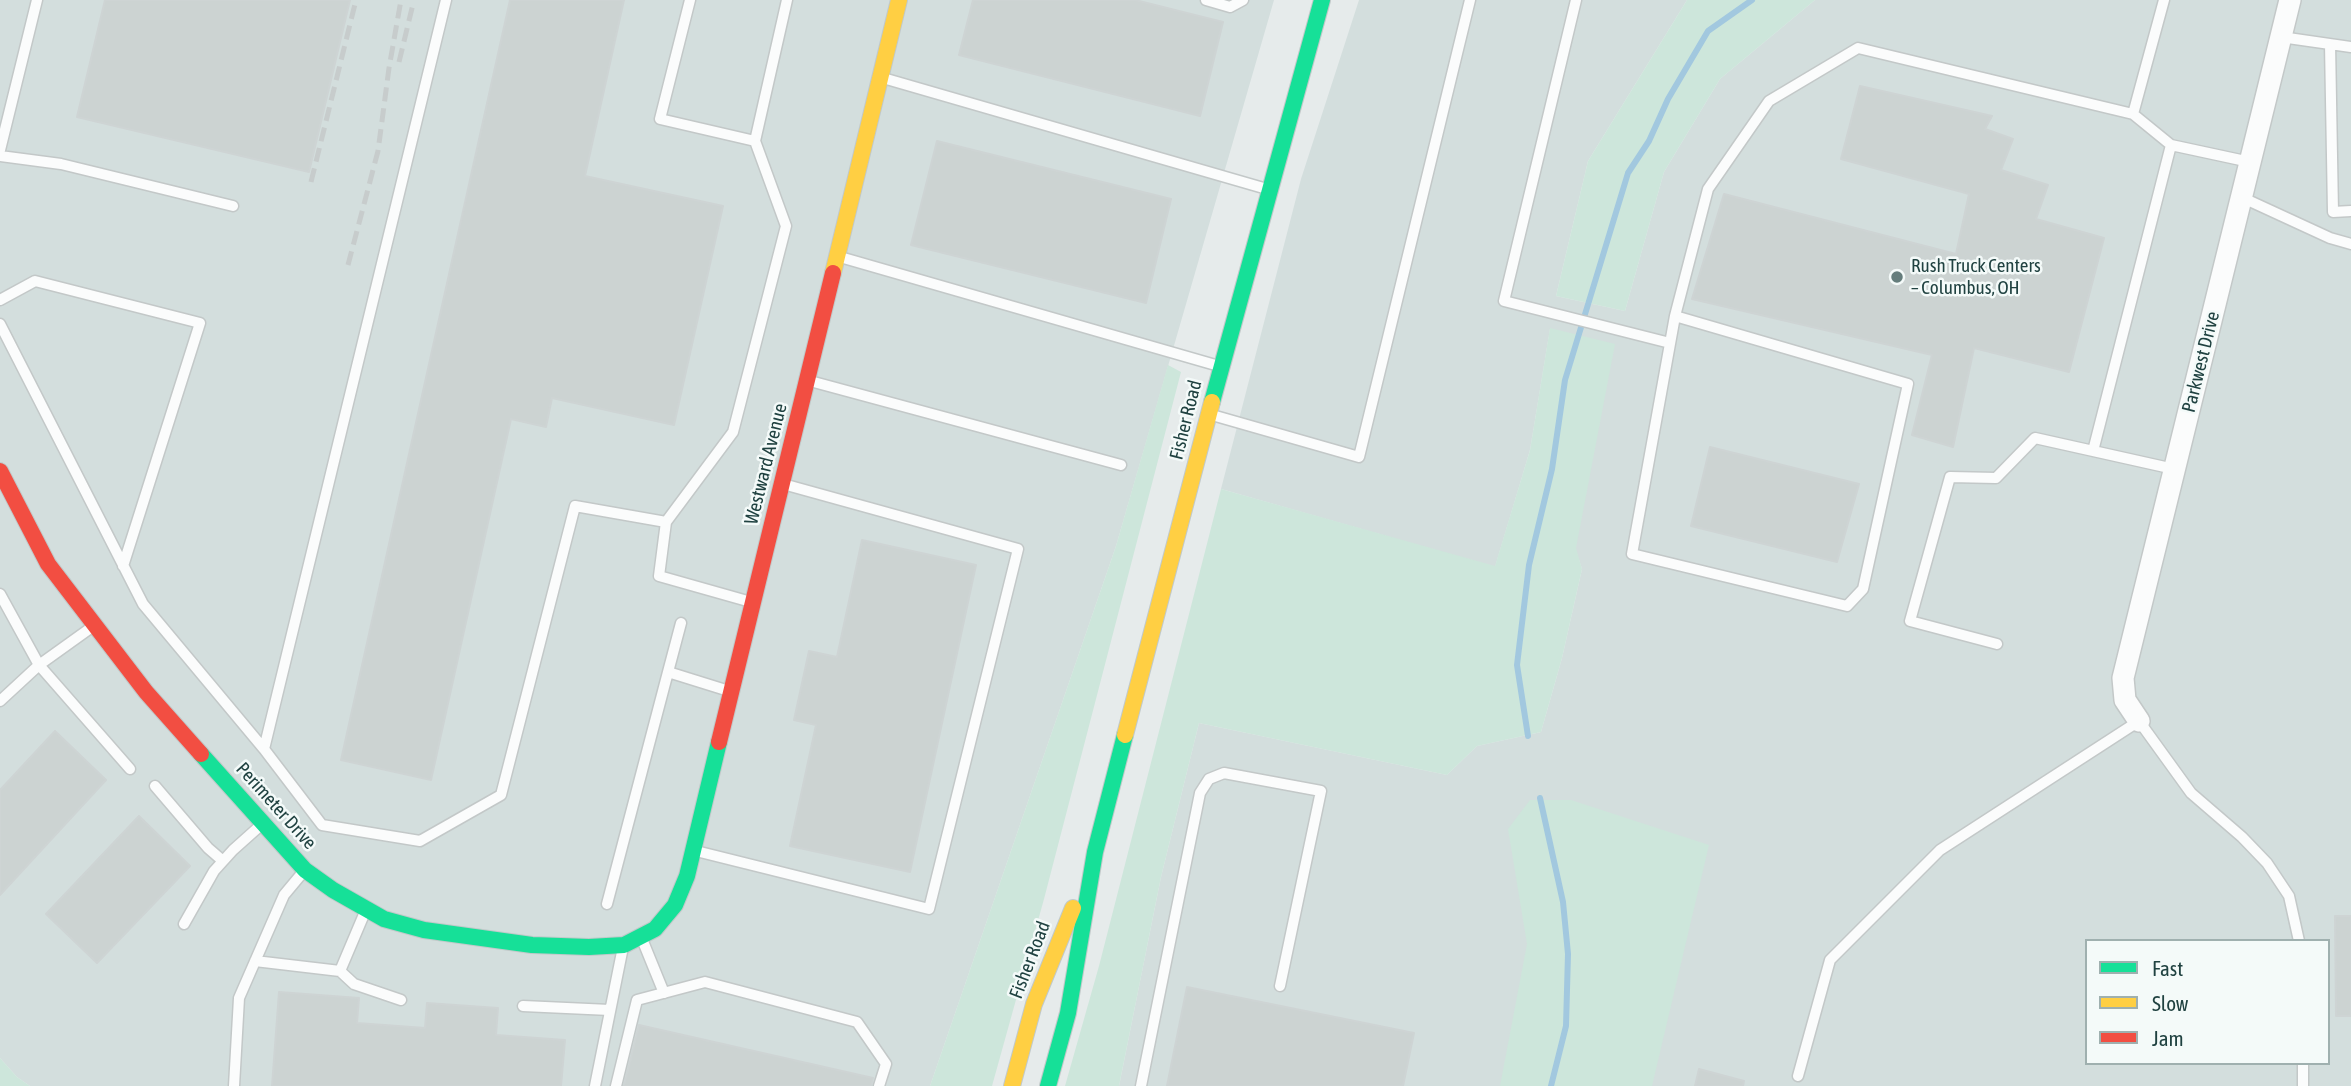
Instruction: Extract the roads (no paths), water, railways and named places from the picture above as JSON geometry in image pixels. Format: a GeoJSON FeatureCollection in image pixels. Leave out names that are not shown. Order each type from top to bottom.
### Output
{"type":"FeatureCollection","features":[{"type":"Feature","properties":{"kind":"street","name":"Westward Avenue"},"geometry":{"type":"LineString","coordinates":[[648,933],[675,905],[687,876],[899,0]]}},
{"type":"Feature","properties":{"kind":"street","name":"Parkwest Drive"},"geometry":{"type":"LineString","coordinates":[[2139,721],[2125,700],[2123,678],[2290,0]]}},
{"type":"Feature","properties":{"kind":"street","name":"Fisher Road"},"geometry":{"type":"LineString","coordinates":[[1048,1086],[1068,1013],[1095,852],[1319,1]]}},
{"type":"Feature","properties":{"kind":"street","name":"Perimeter Drive"},"geometry":{"type":"LineString","coordinates":[[0,471],[48,564],[146,692],[305,870],[384,919],[424,930],[532,945],[589,947],[624,945],[648,933]]}},
{"type":"Feature","properties":{"kind":"street","name":"Fisher Road"},"geometry":{"type":"LineString","coordinates":[[1012,1086],[1034,1004],[1095,852]]}},
{"type":"Feature","properties":{"kind":"lane"},"geometry":{"type":"LineString","coordinates":[[0,150],[37,0]]}},
{"type":"Feature","properties":{"kind":"lane"},"geometry":{"type":"LineString","coordinates":[[264,749],[446,0]]}},
{"type":"Feature","properties":{"kind":"lane"},"geometry":{"type":"LineString","coordinates":[[690,0],[660,119],[755,141]]}},
{"type":"Feature","properties":{"kind":"lane"},"geometry":{"type":"LineString","coordinates":[[753,603],[659,576],[666,522],[733,432],[786,226],[755,141],[787,0]]}},
{"type":"Feature","properties":{"kind":"lane"},"geometry":{"type":"LineString","coordinates":[[1206,0],[1230,7],[1243,0]]}},
{"type":"Feature","properties":{"kind":"lane"},"geometry":{"type":"LineString","coordinates":[[1209,414],[1359,457],[1471,0]]}},
{"type":"Feature","properties":{"kind":"lane"},"geometry":{"type":"LineString","coordinates":[[1576,0],[1504,301],[1670,343]]}},
{"type":"Feature","properties":{"kind":"lane"},"geometry":{"type":"LineString","coordinates":[[2133,114],[2164,0]]}},
{"type":"Feature","properties":{"kind":"lane"},"geometry":{"type":"LineString","coordinates":[[2281,37],[2351,47]]}},
{"type":"Feature","properties":{"kind":"lane"},"geometry":{"type":"LineString","coordinates":[[2330,44],[2333,212],[2351,211]]}},
{"type":"Feature","properties":{"kind":"lane"},"geometry":{"type":"LineString","coordinates":[[1675,316],[1908,384],[1863,589],[1847,606],[1632,554],[1675,316],[1708,189],[1769,101],[1858,48],[2133,114],[2171,145],[2250,162]]}},
{"type":"Feature","properties":{"kind":"lane"},"geometry":{"type":"LineString","coordinates":[[880,78],[1269,190]]}},
{"type":"Feature","properties":{"kind":"lane"},"geometry":{"type":"LineString","coordinates":[[2093,451],[2171,145]]}},
{"type":"Feature","properties":{"kind":"lane"},"geometry":{"type":"LineString","coordinates":[[0,156],[61,164],[233,206]]}},
{"type":"Feature","properties":{"kind":"lane"},"geometry":{"type":"LineString","coordinates":[[2241,197],[2330,238],[2351,244]]}},
{"type":"Feature","properties":{"kind":"lane"},"geometry":{"type":"LineString","coordinates":[[836,256],[1221,366]]}},
{"type":"Feature","properties":{"kind":"lane"},"geometry":{"type":"LineString","coordinates":[[0,300],[35,281],[200,323],[123,566]]}},
{"type":"Feature","properties":{"kind":"lane"},"geometry":{"type":"LineString","coordinates":[[0,324],[143,604],[264,749],[322,825],[420,841],[501,795],[575,506],[666,522]]}},
{"type":"Feature","properties":{"kind":"lane"},"geometry":{"type":"LineString","coordinates":[[807,380],[1121,465]]}},
{"type":"Feature","properties":{"kind":"lane"},"geometry":{"type":"LineString","coordinates":[[1997,644],[1910,621],[1950,477],[1996,478],[2035,438],[2174,469]]}},
{"type":"Feature","properties":{"kind":"lane"},"geometry":{"type":"LineString","coordinates":[[693,850],[929,909],[1018,549],[782,484]]}},
{"type":"Feature","properties":{"kind":"lane"},"geometry":{"type":"LineString","coordinates":[[0,594],[39,665],[130,769]]}},
{"type":"Feature","properties":{"kind":"lane"},"geometry":{"type":"LineString","coordinates":[[607,904],[681,623]]}},
{"type":"Feature","properties":{"kind":"lane"},"geometry":{"type":"LineString","coordinates":[[0,701],[39,665],[95,625]]}},
{"type":"Feature","properties":{"kind":"lane"},"geometry":{"type":"LineString","coordinates":[[668,672],[732,692]]}},
{"type":"Feature","properties":{"kind":"lane"},"geometry":{"type":"LineString","coordinates":[[1798,1076],[1830,960],[1940,850],[2139,721],[2192,793],[2267,863],[2289,897],[2299,939]]}},
{"type":"Feature","properties":{"kind":"lane"},"geometry":{"type":"LineString","coordinates":[[1141,1086],[1200,793],[1209,779],[1224,772],[1321,790],[1280,986]]}},
{"type":"Feature","properties":{"kind":"lane"},"geometry":{"type":"LineString","coordinates":[[155,786],[208,848],[223,861]]}},
{"type":"Feature","properties":{"kind":"lane"},"geometry":{"type":"LineString","coordinates":[[184,924],[214,872],[263,823]]}},
{"type":"Feature","properties":{"kind":"lane"},"geometry":{"type":"LineString","coordinates":[[234,1086],[239,998],[284,895],[305,870]]}},
{"type":"Feature","properties":{"kind":"lane"},"geometry":{"type":"LineString","coordinates":[[340,971],[366,908]]}},
{"type":"Feature","properties":{"kind":"lane"},"geometry":{"type":"LineString","coordinates":[[648,933],[664,992]]}},
{"type":"Feature","properties":{"kind":"lane"},"geometry":{"type":"LineString","coordinates":[[595,1086],[624,945]]}},
{"type":"Feature","properties":{"kind":"lane"},"geometry":{"type":"LineString","coordinates":[[255,961],[340,971],[354,984],[401,1000]]}},
{"type":"Feature","properties":{"kind":"lane"},"geometry":{"type":"LineString","coordinates":[[616,1086],[637,1000],[705,982],[857,1022],[886,1064],[879,1086]]}},
{"type":"Feature","properties":{"kind":"lane"},"geometry":{"type":"LineString","coordinates":[[523,1006],[610,1010]]}},
{"type":"Feature","properties":{"kind":"lane"},"geometry":{"type":"LineString","coordinates":[[2303,1065],[2303,1086]]}},
{"type":"Feature","properties":{"kind":"waterway"},"geometry":{"type":"LineString","coordinates":[[1528,736],[1517,665],[1529,565],[1552,469],[1565,380],[1628,173],[1649,141],[1668,99],[1708,31],[1752,0]]}},
{"type":"Feature","properties":{"kind":"waterway"},"geometry":{"type":"LineString","coordinates":[[1540,798],[1563,902],[1568,954],[1566,1026],[1551,1086]]}},
{"type":"Feature","properties":{"kind":"railway"},"geometry":{"type":"LineString","coordinates":[[311,182],[356,0]]}},
{"type":"Feature","properties":{"kind":"railway"},"geometry":{"type":"LineString","coordinates":[[348,265],[378,151],[401,0]]}},
{"type":"Feature","properties":{"kind":"railway"},"geometry":{"type":"LineString","coordinates":[[399,62],[413,4]]}},
{"type":"Feature","properties":{"kind":"place","name":"Rush Truck Centers – Columbus, OH"},"geometry":{"type":"Point","coordinates":[1897,277]}}]}
